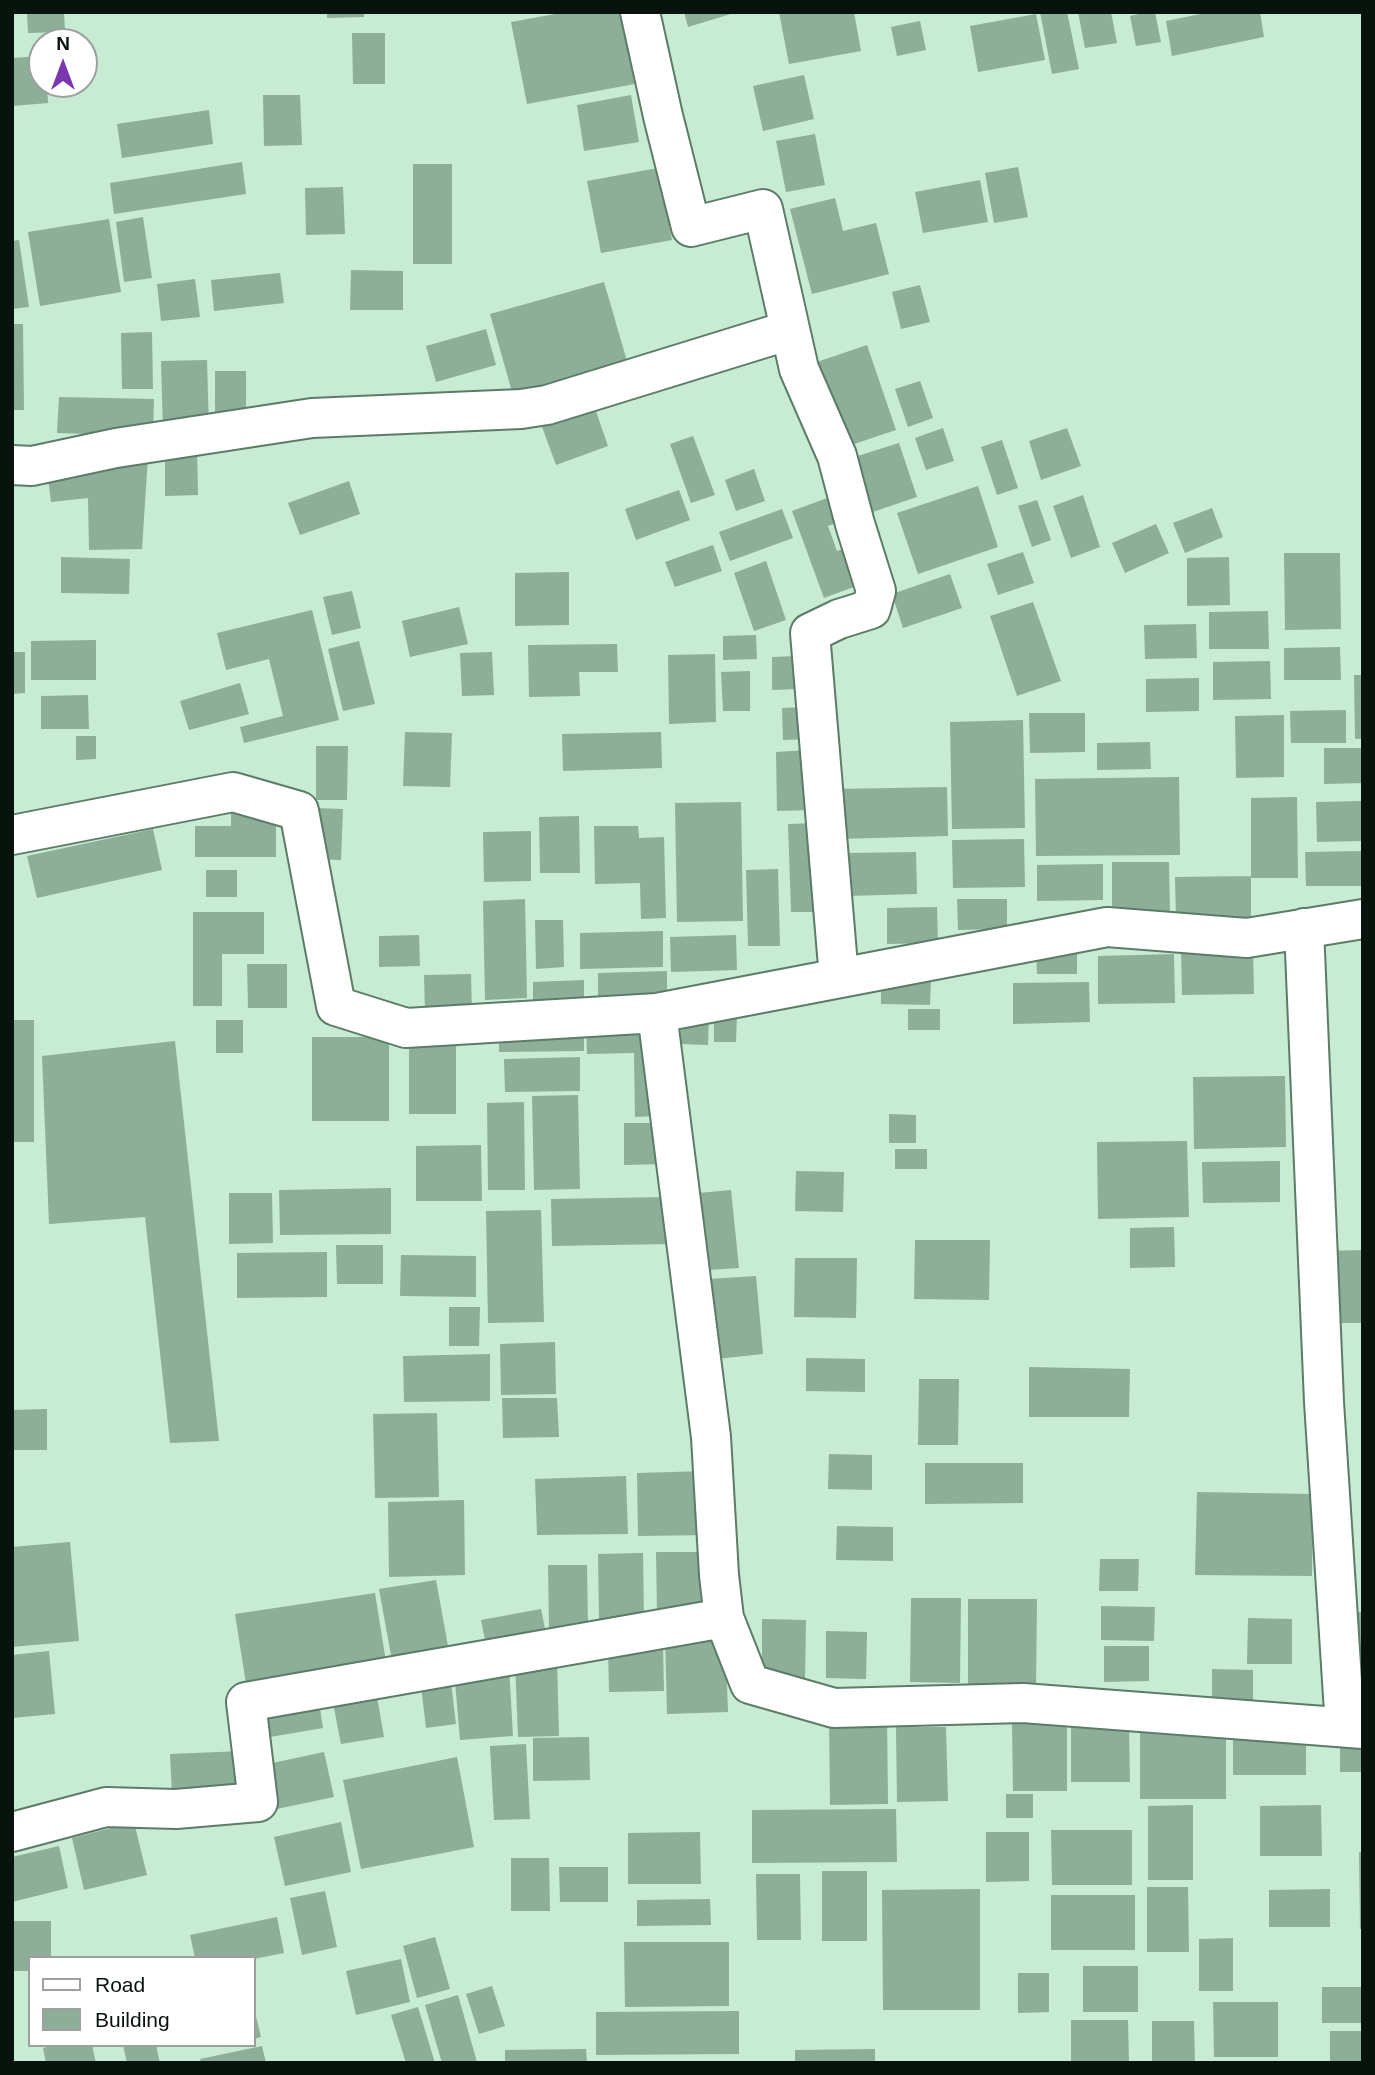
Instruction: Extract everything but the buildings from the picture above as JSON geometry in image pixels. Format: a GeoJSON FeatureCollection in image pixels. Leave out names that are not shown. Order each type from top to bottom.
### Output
{"type":"FeatureCollection","features":[{"type":"Feature","properties":{"kind":"street"},"geometry":{"type":"LineString","coordinates":[[640,12],[691,228],[763,209],[799,369],[838,456],[876,591],[871,609],[839,619],[810,634],[839,978]]}},
{"type":"Feature","properties":{"kind":"street"},"geometry":{"type":"LineString","coordinates":[[12,465],[32,466],[116,448],[312,418],[521,409],[547,405],[790,330]]}},
{"type":"Feature","properties":{"kind":"street"},"geometry":{"type":"LineString","coordinates":[[12,835],[233,792],[299,811],[336,1006],[406,1028],[657,1013],[1107,927],[1247,938],[1363,919]]}},
{"type":"Feature","properties":{"kind":"street"},"geometry":{"type":"LineString","coordinates":[[657,1013],[711,1437],[724,1618],[750,1684],[834,1708],[1023,1703],[1354,1728],[1324,1402],[1304,928]]}},
{"type":"Feature","properties":{"kind":"street"},"geometry":{"type":"LineString","coordinates":[[12,1832],[106,1807],[176,1809],[258,1802],[246,1702],[724,1618]]}}]}
